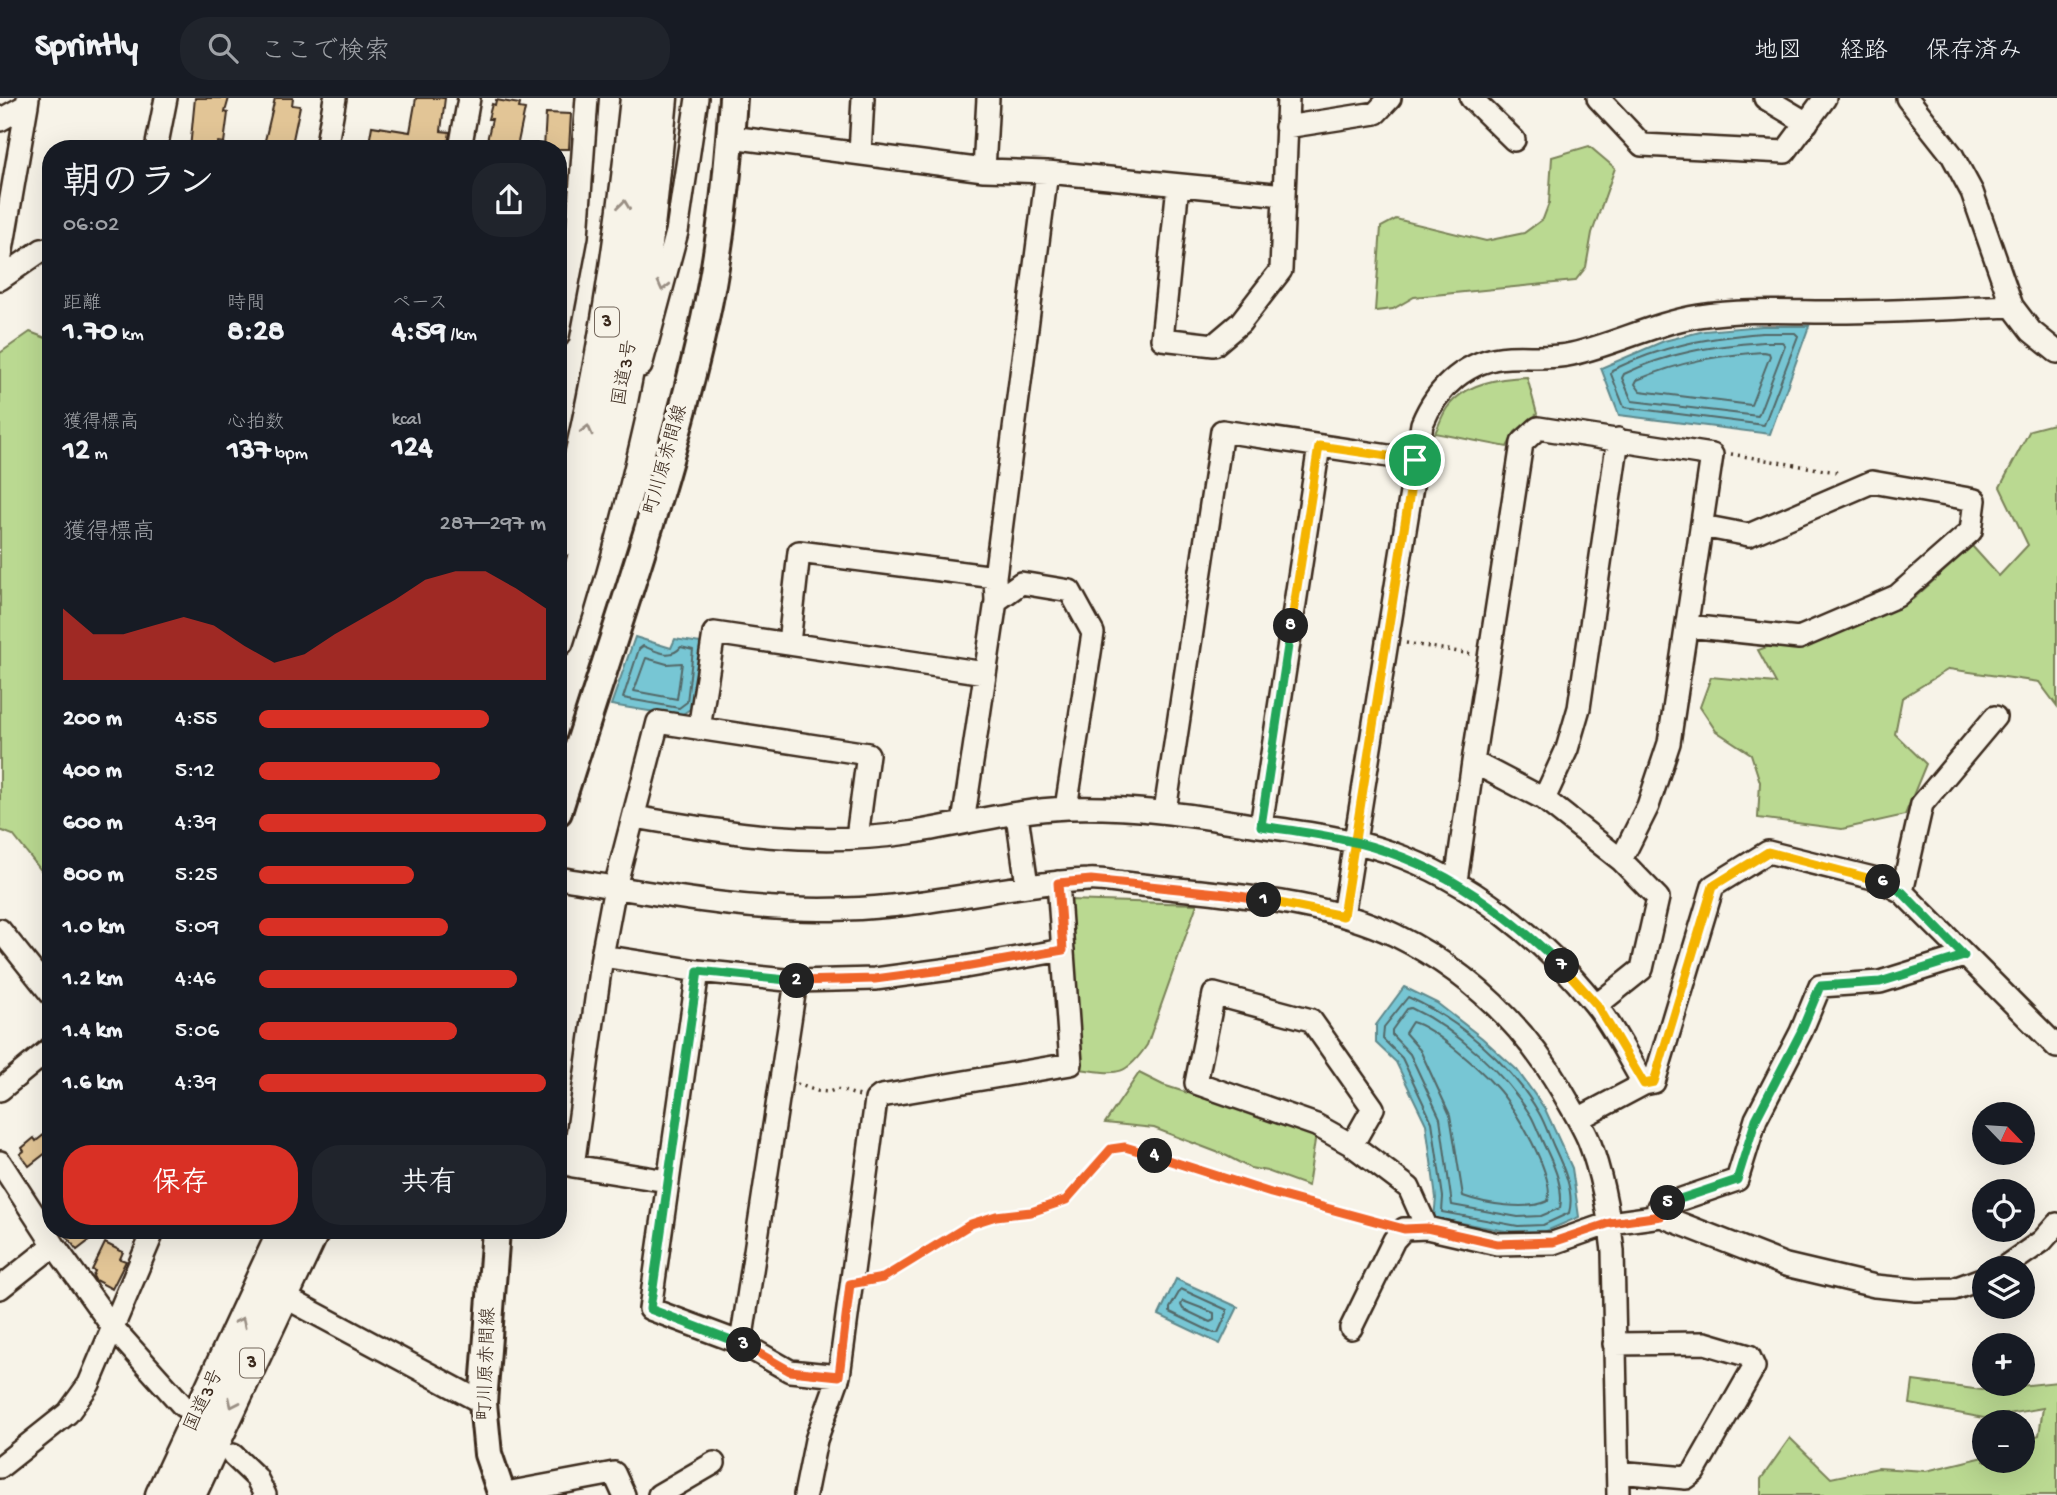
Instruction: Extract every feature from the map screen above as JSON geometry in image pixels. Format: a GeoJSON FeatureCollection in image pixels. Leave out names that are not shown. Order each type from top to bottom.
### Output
{"type":"FeatureCollection","features":[{"type":"Feature","properties":{"kind":"highway","name":"国道3号"},"geometry":{"type":"LineString","coordinates":[[567,508],[593,408],[613,291],[636,98]]}},
{"type":"Feature","properties":{"kind":"highway","name":"国道3号"},"geometry":{"type":"LineString","coordinates":[[567,609],[619,413],[640,294],[662,98]]}},
{"type":"Feature","properties":{"kind":"highway","name":"国道3号"},"geometry":{"type":"LineString","coordinates":[[161,1495],[280,1239]]}},
{"type":"Feature","properties":{"kind":"highway","name":"国道3号"},"geometry":{"type":"LineString","coordinates":[[190,1495],[310,1239]]}},
{"type":"Feature","properties":{"kind":"main road","name":"町川原赤間線"},"geometry":{"type":"LineString","coordinates":[[567,784],[631,583],[683,404],[705,317],[724,203],[733,98]]}},
{"type":"Feature","properties":{"kind":"main road","name":"町川原赤間線"},"geometry":{"type":"LineString","coordinates":[[495,1239],[484,1403],[488,1454],[502,1494]]}},
{"type":"Feature","properties":{"kind":"street"},"geometry":{"type":"LineString","coordinates":[[158,140],[166,98]]}},
{"type":"Feature","properties":{"kind":"street"},"geometry":{"type":"LineString","coordinates":[[328,140],[335,98]]}},
{"type":"Feature","properties":{"kind":"street"},"geometry":{"type":"LineString","coordinates":[[462,140],[469,98]]}},
{"type":"Feature","properties":{"kind":"street"},"geometry":{"type":"LineString","coordinates":[[567,289],[577,236],[587,98]]}},
{"type":"Feature","properties":{"kind":"street"},"geometry":{"type":"LineString","coordinates":[[593,518],[626,417],[674,244],[697,98]]}},
{"type":"Feature","properties":{"kind":"street"},"geometry":{"type":"LineString","coordinates":[[860,153],[863,98]]}},
{"type":"Feature","properties":{"kind":"street"},"geometry":{"type":"LineString","coordinates":[[984,170],[988,98]]}},
{"type":"Feature","properties":{"kind":"street"},"geometry":{"type":"LineString","coordinates":[[1178,185],[1162,339],[1214,345],[1240,323],[1281,270],[1288,98]]}},
{"type":"Feature","properties":{"kind":"street"},"geometry":{"type":"LineString","coordinates":[[1286,127],[1376,113],[1390,98]]}},
{"type":"Feature","properties":{"kind":"street"},"geometry":{"type":"LineString","coordinates":[[1471,98],[1514,139]]}},
{"type":"Feature","properties":{"kind":"street"},"geometry":{"type":"LineString","coordinates":[[1598,98],[1642,145],[1785,152],[1825,98]]}},
{"type":"Feature","properties":{"kind":"street"},"geometry":{"type":"LineString","coordinates":[[1765,98],[1807,123]]}},
{"type":"Feature","properties":{"kind":"street"},"geometry":{"type":"LineString","coordinates":[[1907,98],[1952,155],[1972,192],[2012,306],[2031,331],[2057,352]]}},
{"type":"Feature","properties":{"kind":"street"},"geometry":{"type":"LineString","coordinates":[[0,120],[27,101]]}},
{"type":"Feature","properties":{"kind":"street"},"geometry":{"type":"LineString","coordinates":[[0,262],[27,101]]}},
{"type":"Feature","properties":{"kind":"street"},"geometry":{"type":"LineString","coordinates":[[731,137],[984,170],[1047,172],[1283,195]]}},
{"type":"Feature","properties":{"kind":"street"},"geometry":{"type":"LineString","coordinates":[[963,823],[996,601],[995,577],[1047,172]]}},
{"type":"Feature","properties":{"kind":"street"},"geometry":{"type":"LineString","coordinates":[[0,279],[42,250]]}},
{"type":"Feature","properties":{"kind":"street"},"geometry":{"type":"LineString","coordinates":[[1343,916],[1415,460],[1422,424],[1437,395],[1465,370],[1490,360],[1510,357],[1544,359],[1572,354],[1667,323],[1708,315],[1758,311],[1835,312],[2012,306]]}},
{"type":"Feature","properties":{"kind":"street"},"geometry":{"type":"LineString","coordinates":[[1456,881],[1522,443],[1538,428],[1712,455],[1669,743],[1648,806],[1620,860]]}},
{"type":"Feature","properties":{"kind":"street"},"geometry":{"type":"LineString","coordinates":[[1165,811],[1222,430],[1415,460]]}},
{"type":"Feature","properties":{"kind":"street"},"geometry":{"type":"LineString","coordinates":[[1544,799],[1567,748],[1579,708],[1618,439]]}},
{"type":"Feature","properties":{"kind":"street"},"geometry":{"type":"LineString","coordinates":[[1261,826],[1319,446]]}},
{"type":"Feature","properties":{"kind":"street"},"geometry":{"type":"LineString","coordinates":[[1688,626],[1799,638],[1897,596],[1971,531],[1975,500],[1872,482],[1749,535],[1702,527]]}},
{"type":"Feature","properties":{"kind":"street"},"geometry":{"type":"LineString","coordinates":[[789,643],[799,552],[995,577]]}},
{"type":"Feature","properties":{"kind":"street"},"geometry":{"type":"LineString","coordinates":[[996,601],[1021,583],[1070,591],[1093,633],[1066,808]]}},
{"type":"Feature","properties":{"kind":"street"},"geometry":{"type":"LineString","coordinates":[[699,729],[714,633],[985,673]]}},
{"type":"Feature","properties":{"kind":"street"},"geometry":{"type":"LineString","coordinates":[[1902,892],[1922,804],[1995,717]]}},
{"type":"Feature","properties":{"kind":"street"},"geometry":{"type":"LineString","coordinates":[[667,1181],[573,1166],[602,956],[615,887],[659,722],[868,754],[857,837]]}},
{"type":"Feature","properties":{"kind":"street"},"geometry":{"type":"LineString","coordinates":[[1473,762],[1544,799],[1620,860],[1658,898],[1642,969],[1597,1005]]}},
{"type":"Feature","properties":{"kind":"street"},"geometry":{"type":"LineString","coordinates":[[635,817],[730,833],[781,838],[907,833],[1066,808],[1165,811],[1356,843],[1391,852],[1456,881],[1526,932],[1563,966],[1597,1005],[1644,1084]]}},
{"type":"Feature","properties":{"kind":"street"},"geometry":{"type":"LineString","coordinates":[[1017,815],[1027,885]]}},
{"type":"Feature","properties":{"kind":"street"},"geometry":{"type":"LineString","coordinates":[[1577,1119],[1644,1084],[1654,1082],[1713,886],[1768,852],[1877,879],[1902,892],[2057,1047]]}},
{"type":"Feature","properties":{"kind":"street"},"geometry":{"type":"LineString","coordinates":[[567,879],[750,906],[843,910],[949,899],[1027,885],[1091,880],[1227,894],[1343,916],[1393,934],[1435,957],[1474,986],[1533,1045],[1589,1141],[1610,1223],[1613,1251],[1618,1495]]}},
{"type":"Feature","properties":{"kind":"street"},"geometry":{"type":"LineString","coordinates":[[805,1495],[816,1440],[839,1376],[876,1100],[881,1096],[1071,1064],[1058,883]]}},
{"type":"Feature","properties":{"kind":"street"},"geometry":{"type":"LineString","coordinates":[[0,929],[42,983]]}},
{"type":"Feature","properties":{"kind":"street"},"geometry":{"type":"LineString","coordinates":[[602,956],[698,971],[796,981],[875,979],[1063,950]]}},
{"type":"Feature","properties":{"kind":"street"},"geometry":{"type":"LineString","coordinates":[[1661,1216],[1658,1207],[1737,1180],[1756,1119],[1801,1032],[1820,986],[1880,982],[1964,956]]}},
{"type":"Feature","properties":{"kind":"street"},"geometry":{"type":"LineString","coordinates":[[698,971],[650,1309],[741,1343],[790,1371],[839,1376]]}},
{"type":"Feature","properties":{"kind":"street"},"geometry":{"type":"LineString","coordinates":[[741,1343],[796,981]]}},
{"type":"Feature","properties":{"kind":"street"},"geometry":{"type":"LineString","coordinates":[[1352,1145],[1373,1108],[1311,1020],[1214,994],[1196,1083],[1306,1121],[1352,1145],[1409,1188],[1427,1228]]}},
{"type":"Feature","properties":{"kind":"street"},"geometry":{"type":"LineString","coordinates":[[0,1090],[42,1055]]}},
{"type":"Feature","properties":{"kind":"street"},"geometry":{"type":"LineString","coordinates":[[0,1162],[42,1227]]}},
{"type":"Feature","properties":{"kind":"street"},"geometry":{"type":"LineString","coordinates":[[1350,1328],[1394,1240],[1404,1229],[1427,1228],[1497,1244],[1553,1242],[1610,1223],[1661,1216],[1786,1265],[1875,1286],[1916,1290],[1954,1289],[1972,1282]]}},
{"type":"Feature","properties":{"kind":"street"},"geometry":{"type":"LineString","coordinates":[[2021,1256],[2042,1241],[2057,1224]]}},
{"type":"Feature","properties":{"kind":"street"},"geometry":{"type":"LineString","coordinates":[[50,1239],[114,1329],[183,1406]]}},
{"type":"Feature","properties":{"kind":"street"},"geometry":{"type":"LineString","coordinates":[[0,1467],[68,1413],[89,1384],[150,1239]]}},
{"type":"Feature","properties":{"kind":"street"},"geometry":{"type":"LineString","coordinates":[[0,1288],[54,1245]]}},
{"type":"Feature","properties":{"kind":"street"},"geometry":{"type":"LineString","coordinates":[[283,1296],[484,1403]]}},
{"type":"Feature","properties":{"kind":"street"},"geometry":{"type":"LineString","coordinates":[[1614,1344],[1705,1343],[1749,1356],[1755,1367],[1694,1472],[1685,1478],[1618,1472]]}},
{"type":"Feature","properties":{"kind":"street"},"geometry":{"type":"LineString","coordinates":[[233,1455],[256,1476],[265,1495]]}},
{"type":"Feature","properties":{"kind":"street"},"geometry":{"type":"LineString","coordinates":[[659,1495],[714,1463]]}},
{"type":"Feature","properties":{"kind":"street"},"geometry":{"type":"LineString","coordinates":[[502,1494],[614,1473],[624,1495]]}},
{"type":"Feature","properties":{"kind":"path"},"geometry":{"type":"LineString","coordinates":[[1712,455],[1716,451],[1836,472],[1851,491]]}},
{"type":"Feature","properties":{"kind":"path"},"geometry":{"type":"LineString","coordinates":[[1387,639],[1431,649],[1455,650],[1490,659]]}},
{"type":"Feature","properties":{"kind":"path"},"geometry":{"type":"LineString","coordinates":[[781,1079],[817,1091],[829,1092],[837,1089],[876,1100]]}},
{"type":"Feature","properties":{"kind":"path"},"geometry":{"type":"LineString","coordinates":[[850,1284],[883,1278],[971,1224],[996,1216],[1031,1212],[1066,1200],[1111,1149],[1125,1147],[1271,1193],[1404,1229]]}},
{"type":"Feature","properties":{"kind":"green space"},"geometry":{"type":"Polygon","coordinates":[[[1589,146],[1615,168],[1592,233],[1586,267],[1575,281],[1414,297],[1393,309],[1375,311],[1381,227],[1396,219],[1486,241],[1524,233],[1543,219],[1549,203],[1552,157],[1589,146]]]}},
{"type":"Feature","properties":{"kind":"green space"},"geometry":{"type":"Polygon","coordinates":[[[30,332],[42,337],[42,872],[13,835],[0,830],[0,353],[30,332]]]}},
{"type":"Feature","properties":{"kind":"green space"},"geometry":{"type":"Polygon","coordinates":[[[1527,377],[1537,414],[1515,432],[1507,447],[1435,433],[1447,408],[1463,393],[1494,381],[1527,377]]]}},
{"type":"Feature","properties":{"kind":"green space"},"geometry":{"type":"Polygon","coordinates":[[[2057,423],[2057,706],[2039,682],[1949,669],[1902,698],[1895,734],[1926,764],[1905,815],[1842,829],[1758,818],[1760,782],[1751,754],[1716,731],[1700,707],[1711,677],[1776,683],[1758,650],[1913,599],[1972,546],[1999,576],[2028,545],[2000,487],[2030,430],[2057,423]]]}},
{"type":"Feature","properties":{"kind":"green space"},"geometry":{"type":"Polygon","coordinates":[[[1068,900],[1197,904],[1147,1045],[1132,1063],[1119,1071],[1080,1069],[1068,900]]]}},
{"type":"Feature","properties":{"kind":"green space"},"geometry":{"type":"Polygon","coordinates":[[[1139,1073],[1163,1085],[1316,1134],[1308,1186],[1267,1171],[1250,1168],[1227,1156],[1154,1128],[1105,1123],[1139,1073]]]}},
{"type":"Feature","properties":{"kind":"green space"},"geometry":{"type":"Polygon","coordinates":[[[1913,1381],[1972,1389],[1972,1396],[2035,1396],[2035,1384],[2057,1382],[2057,1495],[1761,1495],[1761,1479],[1790,1438],[1831,1478],[1878,1468],[1926,1471],[1972,1460],[1972,1473],[2035,1473],[2035,1436],[2039,1435],[2043,1408],[1972,1410],[1972,1416],[1910,1404],[1913,1381]]]}},
{"type":"Feature","properties":{"kind":"water"},"geometry":{"type":"Polygon","coordinates":[[[1762,326],[1809,326],[1770,434],[1619,415],[1601,368],[1664,341],[1704,331],[1762,326]]]}},
{"type":"Feature","properties":{"kind":"water"},"geometry":{"type":"Polygon","coordinates":[[[635,637],[671,648],[675,639],[701,643],[693,707],[680,716],[611,705],[635,637]]]}},
{"type":"Feature","properties":{"kind":"water"},"geometry":{"type":"Polygon","coordinates":[[[1404,987],[1437,1003],[1517,1070],[1545,1109],[1572,1168],[1579,1217],[1544,1232],[1517,1233],[1434,1218],[1436,1198],[1426,1124],[1396,1062],[1376,1043],[1376,1025],[1404,987]]]}},
{"type":"Feature","properties":{"kind":"water"},"geometry":{"type":"Polygon","coordinates":[[[1176,1279],[1238,1307],[1220,1344],[1159,1315],[1176,1279]]]}},
{"type":"Feature","properties":{"kind":"building"},"geometry":{"type":"Polygon","coordinates":[[[195,98],[229,98],[225,112],[228,113],[224,140],[191,140],[195,98]]]}},
{"type":"Feature","properties":{"kind":"building"},"geometry":{"type":"Polygon","coordinates":[[[275,98],[293,98],[292,105],[300,106],[293,140],[265,140],[275,98]]]}},
{"type":"Feature","properties":{"kind":"building"},"geometry":{"type":"Polygon","coordinates":[[[416,98],[445,98],[441,131],[450,132],[449,140],[370,140],[372,126],[410,132],[416,98]]]}},
{"type":"Feature","properties":{"kind":"building"},"geometry":{"type":"Polygon","coordinates":[[[496,100],[520,104],[519,108],[525,109],[518,140],[487,140],[492,119],[488,119],[492,104],[495,105],[496,100]]]}},
{"type":"Feature","properties":{"kind":"building"},"geometry":{"type":"Polygon","coordinates":[[[546,113],[571,114],[569,149],[567,140],[544,140],[546,113]]]}},
{"type":"Feature","properties":{"kind":"building"},"geometry":{"type":"Polygon","coordinates":[[[42,1136],[42,1156],[29,1166],[20,1154],[24,1151],[22,1148],[34,1138],[36,1141],[42,1136]]]}},
{"type":"Feature","properties":{"kind":"building"},"geometry":{"type":"Polygon","coordinates":[[[69,1239],[91,1239],[77,1250],[69,1239]]]}},
{"type":"Feature","properties":{"kind":"building"},"geometry":{"type":"Polygon","coordinates":[[[105,1243],[123,1252],[120,1259],[126,1261],[112,1289],[95,1280],[95,1271],[92,1270],[105,1243]]]}},
{"type":"Feature","properties":{"kind":"route"},"geometry":{"type":"LineString","coordinates":[[1415,460],[1319,446],[1261,826],[1341,839],[1356,843],[1391,852],[1456,881],[1526,932],[1563,966],[1597,1005],[1644,1084],[1654,1082],[1713,886],[1768,852],[1877,879],[1902,892],[1964,956],[1880,982],[1820,986],[1801,1032],[1756,1119],[1737,1180],[1658,1207],[1661,1216],[1610,1223],[1553,1242],[1497,1244],[1427,1228],[1404,1229],[1271,1193],[1125,1147],[1111,1149],[1066,1200],[1031,1212],[996,1216],[971,1224],[883,1278],[850,1284],[839,1376],[790,1371],[741,1343],[650,1309],[698,971],[796,981],[875,979],[1063,950],[1058,883],[1091,880],[1227,894],[1343,916],[1356,843],[1415,460]]}}]}
